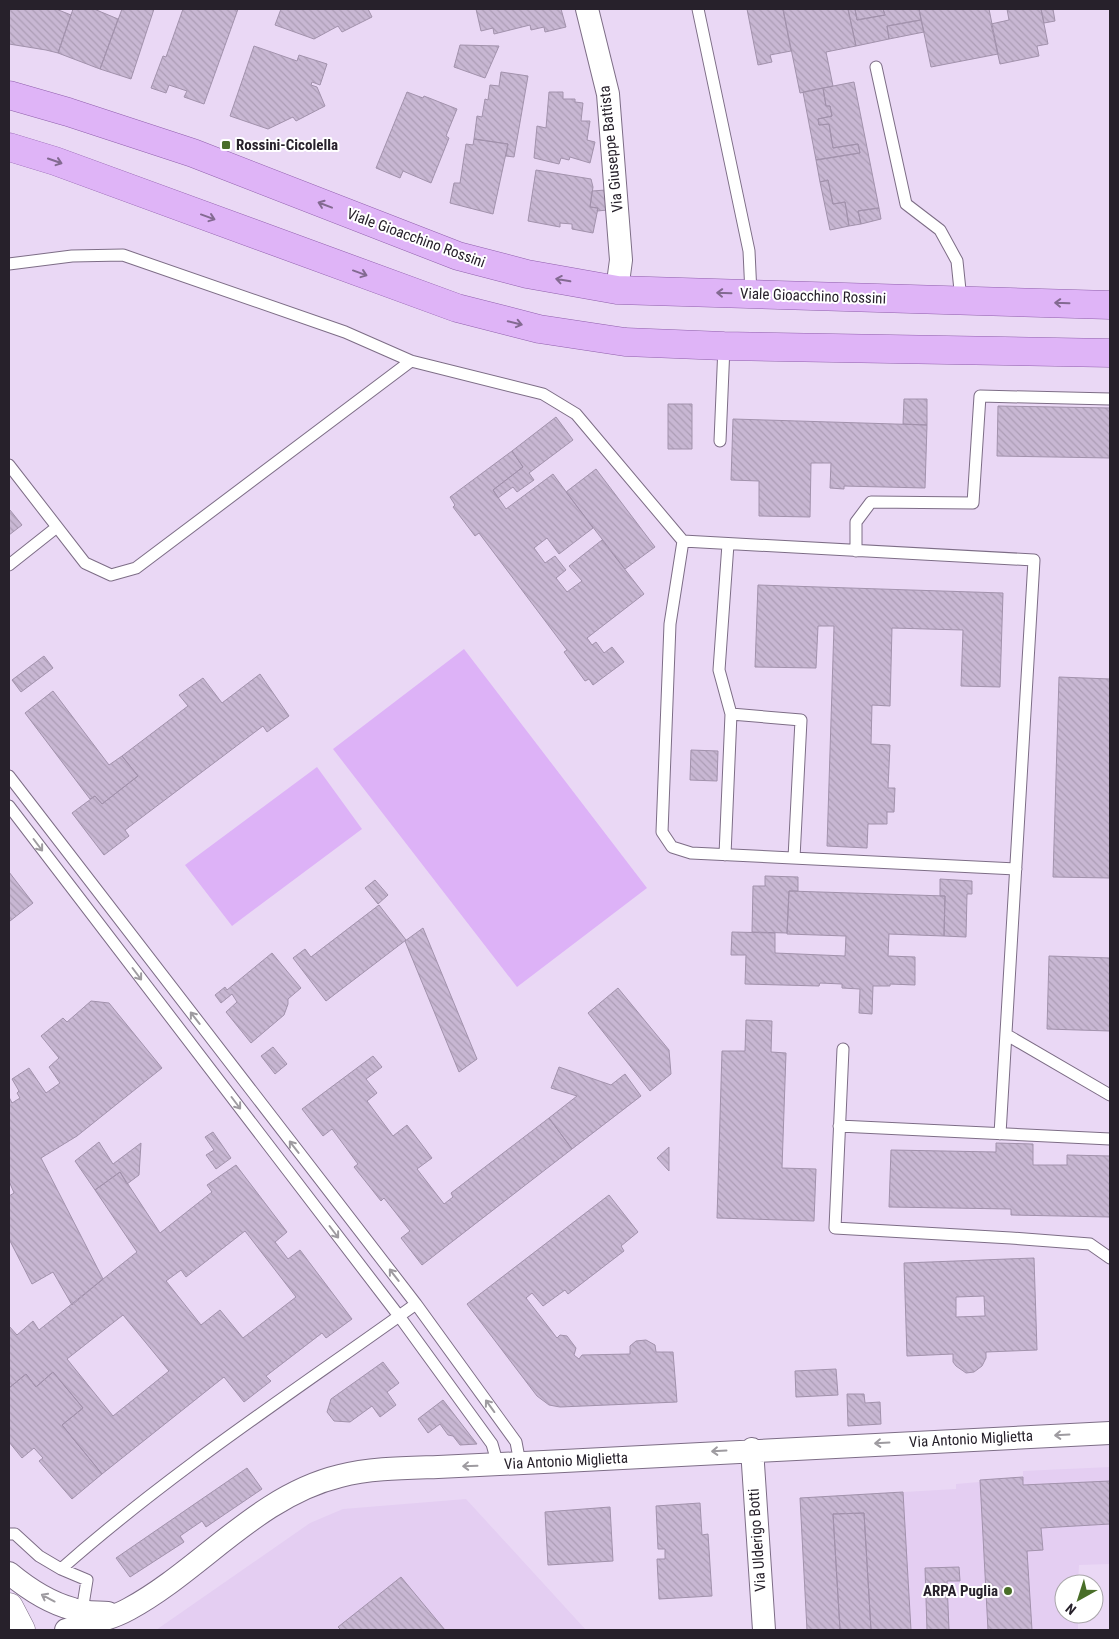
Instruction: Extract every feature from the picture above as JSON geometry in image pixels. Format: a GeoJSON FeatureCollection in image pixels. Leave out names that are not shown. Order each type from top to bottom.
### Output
{"type":"FeatureCollection","features":[{"type":"Feature","properties":{"kind":"main road","name":"Viale Gioacchino Rossini"},"geometry":{"type":"LineString","coordinates":[[9,95],[68,112],[192,154],[458,256],[527,274],[617,290],[1110,305]]}},
{"type":"Feature","properties":{"kind":"main road"},"geometry":{"type":"LineString","coordinates":[[9,146],[457,308],[539,329],[625,342],[724,346],[1110,353]]}},
{"type":"Feature","properties":{"kind":"street","name":"Via Giuseppe Battista"},"geometry":{"type":"LineString","coordinates":[[587,9],[608,94],[621,260],[617,290]]}},
{"type":"Feature","properties":{"kind":"street","name":"Via Antonio Miglietta"},"geometry":{"type":"LineString","coordinates":[[66,1630],[110,1618],[128,1610],[171,1582],[277,1503],[306,1486],[342,1475],[390,1469],[520,1464],[752,1449],[1110,1433]]}},
{"type":"Feature","properties":{"kind":"street","name":"Via Ulderigo Botti"},"geometry":{"type":"LineString","coordinates":[[752,1449],[764,1630]]}},
{"type":"Feature","properties":{"kind":"street"},"geometry":{"type":"LineString","coordinates":[[9,1573],[53,1602],[73,1609],[109,1612],[128,1610]]}},
{"type":"Feature","properties":{"kind":"street"},"geometry":{"type":"LineString","coordinates":[[9,1607],[21,1630]]}},
{"type":"Feature","properties":{"kind":"lane"},"geometry":{"type":"LineString","coordinates":[[698,9],[749,251],[751,294]]}},
{"type":"Feature","properties":{"kind":"lane"},"geometry":{"type":"LineString","coordinates":[[876,67],[906,204],[940,230],[957,261],[961,300]]}},
{"type":"Feature","properties":{"kind":"lane"},"geometry":{"type":"LineString","coordinates":[[9,264],[72,256],[124,255],[346,332],[411,361],[543,394],[576,414],[683,541],[1034,560],[1000,1134]]}},
{"type":"Feature","properties":{"kind":"lane"},"geometry":{"type":"LineString","coordinates":[[720,441],[724,346]]}},
{"type":"Feature","properties":{"kind":"lane"},"geometry":{"type":"LineString","coordinates":[[9,465],[85,563],[111,575],[136,568],[411,361]]}},
{"type":"Feature","properties":{"kind":"lane"},"geometry":{"type":"LineString","coordinates":[[856,550],[856,522],[871,502],[973,504],[980,396],[1110,399]]}},
{"type":"Feature","properties":{"kind":"lane"},"geometry":{"type":"LineString","coordinates":[[9,565],[57,527]]}},
{"type":"Feature","properties":{"kind":"lane"},"geometry":{"type":"LineString","coordinates":[[683,541],[670,624],[662,832],[672,847],[691,853],[1016,869]]}},
{"type":"Feature","properties":{"kind":"lane"},"geometry":{"type":"LineString","coordinates":[[725,855],[731,714],[719,670],[728,544]]}},
{"type":"Feature","properties":{"kind":"lane"},"geometry":{"type":"LineString","coordinates":[[731,714],[801,720],[794,858]]}},
{"type":"Feature","properties":{"kind":"lane"},"geometry":{"type":"LineString","coordinates":[[9,776],[416,1304],[516,1442],[520,1464]]}},
{"type":"Feature","properties":{"kind":"lane"},"geometry":{"type":"LineString","coordinates":[[9,806],[399,1316],[492,1444],[498,1465]]}},
{"type":"Feature","properties":{"kind":"lane"},"geometry":{"type":"LineString","coordinates":[[1007,1034],[1110,1095]]}},
{"type":"Feature","properties":{"kind":"lane"},"geometry":{"type":"LineString","coordinates":[[843,1049],[835,1228],[1090,1244],[1110,1258]]}},
{"type":"Feature","properties":{"kind":"lane"},"geometry":{"type":"LineString","coordinates":[[839,1126],[1110,1139]]}},
{"type":"Feature","properties":{"kind":"lane"},"geometry":{"type":"LineString","coordinates":[[61,1569],[99,1535],[158,1488],[416,1304]]}},
{"type":"Feature","properties":{"kind":"lane"},"geometry":{"type":"LineString","coordinates":[[9,1534],[15,1534],[39,1556],[61,1569],[87,1580],[82,1611]]}},
{"type":"Feature","properties":{"kind":"shaded area"},"geometry":{"type":"Polygon","coordinates":[[[464,649],[647,888],[517,987],[333,749],[464,649]]]}},
{"type":"Feature","properties":{"kind":"shaded area"},"geometry":{"type":"Polygon","coordinates":[[[317,767],[362,829],[232,926],[185,865],[317,767]]]}},
{"type":"Feature","properties":{"kind":"shaded area"},"geometry":{"type":"Polygon","coordinates":[[[1110,1467],[1110,1564],[1079,1565],[1079,1574],[1054,1574],[1054,1624],[1078,1624],[1078,1630],[807,1630],[800,1498],[956,1489],[956,1484],[1023,1477],[1023,1471],[1110,1467]]]}},
{"type":"Feature","properties":{"kind":"shaded area"},"geometry":{"type":"Polygon","coordinates":[[[466,1499],[586,1630],[156,1630],[310,1523],[343,1509],[466,1499]]]}},
{"type":"Feature","properties":{"kind":"building"},"geometry":{"type":"Polygon","coordinates":[[[56,9],[71,15],[58,53],[9,44],[9,10],[56,9]]]}},
{"type":"Feature","properties":{"kind":"building"},"geometry":{"type":"Polygon","coordinates":[[[73,9],[94,9],[118,19],[100,69],[58,53],[73,9]]]}},
{"type":"Feature","properties":{"kind":"building"},"geometry":{"type":"Polygon","coordinates":[[[122,9],[154,9],[131,79],[100,69],[122,9]]]}},
{"type":"Feature","properties":{"kind":"building"},"geometry":{"type":"Polygon","coordinates":[[[183,9],[238,9],[204,104],[184,97],[187,91],[169,85],[166,93],[151,88],[163,56],[166,57],[183,9]]]}},
{"type":"Feature","properties":{"kind":"building"},"geometry":{"type":"Polygon","coordinates":[[[281,9],[368,9],[372,17],[342,32],[338,26],[314,39],[275,25],[281,9]]]}},
{"type":"Feature","properties":{"kind":"building"},"geometry":{"type":"Polygon","coordinates":[[[476,9],[561,9],[566,27],[545,32],[544,27],[531,30],[530,25],[494,34],[493,28],[481,31],[476,9]]]}},
{"type":"Feature","properties":{"kind":"building"},"geometry":{"type":"Polygon","coordinates":[[[747,9],[783,9],[791,51],[770,55],[772,62],[758,65],[747,9]]]}},
{"type":"Feature","properties":{"kind":"building"},"geometry":{"type":"Polygon","coordinates":[[[783,9],[848,9],[856,46],[826,52],[833,86],[800,93],[783,9]]]}},
{"type":"Feature","properties":{"kind":"building"},"geometry":{"type":"Polygon","coordinates":[[[848,9],[855,9],[857,20],[885,15],[883,9],[919,9],[921,20],[887,26],[889,39],[856,46],[848,9]]]}},
{"type":"Feature","properties":{"kind":"building"},"geometry":{"type":"Polygon","coordinates":[[[855,9],[883,9],[885,15],[857,20],[855,9]]]}},
{"type":"Feature","properties":{"kind":"building"},"geometry":{"type":"Polygon","coordinates":[[[919,9],[989,9],[998,54],[931,67],[919,9]]]}},
{"type":"Feature","properties":{"kind":"building"},"geometry":{"type":"Polygon","coordinates":[[[1007,9],[1041,9],[1048,44],[1037,46],[1039,56],[1000,64],[991,24],[1009,20],[1007,9]]]}},
{"type":"Feature","properties":{"kind":"building"},"geometry":{"type":"Polygon","coordinates":[[[1041,9],[1053,9],[1055,21],[1044,23],[1041,9]]]}},
{"type":"Feature","properties":{"kind":"building"},"geometry":{"type":"Polygon","coordinates":[[[921,20],[924,32],[889,39],[887,26],[921,20]]]}},
{"type":"Feature","properties":{"kind":"building"},"geometry":{"type":"Polygon","coordinates":[[[460,45],[499,46],[485,78],[454,67],[460,45]]]}},
{"type":"Feature","properties":{"kind":"building"},"geometry":{"type":"Polygon","coordinates":[[[254,46],[297,61],[299,55],[327,64],[320,85],[312,82],[311,85],[317,87],[325,106],[296,121],[293,117],[268,129],[230,116],[254,46]]]}},
{"type":"Feature","properties":{"kind":"building"},"geometry":{"type":"Polygon","coordinates":[[[501,72],[528,76],[514,157],[506,156],[508,144],[474,139],[477,116],[482,117],[485,99],[488,100],[490,85],[499,86],[501,72]]]}},
{"type":"Feature","properties":{"kind":"building"},"geometry":{"type":"Polygon","coordinates":[[[854,82],[879,208],[858,211],[861,224],[849,226],[845,202],[833,204],[828,180],[820,182],[816,160],[860,153],[858,144],[833,148],[829,124],[819,125],[818,119],[832,116],[830,106],[826,106],[823,88],[854,82]]]}},
{"type":"Feature","properties":{"kind":"building"},"geometry":{"type":"Polygon","coordinates":[[[823,88],[826,106],[830,106],[832,116],[818,119],[819,125],[829,124],[833,148],[858,144],[860,153],[816,160],[803,92],[823,88]]]}},
{"type":"Feature","properties":{"kind":"building"},"geometry":{"type":"Polygon","coordinates":[[[407,92],[423,98],[424,96],[457,109],[446,136],[449,138],[431,183],[403,171],[400,178],[376,168],[407,92]]]}},
{"type":"Feature","properties":{"kind":"building"},"geometry":{"type":"Polygon","coordinates":[[[549,92],[563,92],[563,99],[575,99],[575,102],[583,103],[581,121],[590,121],[587,140],[595,142],[590,163],[570,157],[569,160],[561,158],[559,164],[534,158],[537,126],[546,128],[549,92]]]}},
{"type":"Feature","properties":{"kind":"building"},"geometry":{"type":"Polygon","coordinates":[[[474,139],[508,144],[493,214],[450,203],[454,183],[460,183],[466,144],[473,145],[474,139]]]}},
{"type":"Feature","properties":{"kind":"building"},"geometry":{"type":"Polygon","coordinates":[[[536,170],[591,179],[593,187],[590,207],[598,208],[593,233],[572,229],[572,224],[560,223],[560,227],[528,221],[536,170]]]}},
{"type":"Feature","properties":{"kind":"building"},"geometry":{"type":"Polygon","coordinates":[[[828,180],[833,204],[845,202],[849,226],[830,230],[820,182],[828,180]]]}},
{"type":"Feature","properties":{"kind":"building"},"geometry":{"type":"Polygon","coordinates":[[[606,190],[608,210],[597,211],[598,208],[590,207],[592,191],[606,190]]]}},
{"type":"Feature","properties":{"kind":"building"},"geometry":{"type":"Polygon","coordinates":[[[879,208],[881,219],[861,224],[858,211],[879,208]]]}},
{"type":"Feature","properties":{"kind":"building"},"geometry":{"type":"Polygon","coordinates":[[[904,399],[927,399],[927,425],[903,424],[904,399]]]}},
{"type":"Feature","properties":{"kind":"building"},"geometry":{"type":"Polygon","coordinates":[[[668,404],[692,404],[692,449],[668,449],[668,404]]]}},
{"type":"Feature","properties":{"kind":"building"},"geometry":{"type":"Polygon","coordinates":[[[998,406],[1110,408],[1110,458],[997,456],[998,406]]]}},
{"type":"Feature","properties":{"kind":"building"},"geometry":{"type":"Polygon","coordinates":[[[556,417],[573,440],[529,473],[534,480],[517,492],[513,487],[498,498],[493,490],[523,467],[512,451],[556,417]]]}},
{"type":"Feature","properties":{"kind":"building"},"geometry":{"type":"Polygon","coordinates":[[[733,419],[927,425],[925,488],[844,486],[844,489],[830,488],[831,463],[811,463],[810,517],[759,516],[759,481],[731,480],[733,419]]]}},
{"type":"Feature","properties":{"kind":"building"},"geometry":{"type":"Polygon","coordinates":[[[512,451],[523,467],[493,490],[506,509],[553,474],[593,528],[559,554],[547,538],[534,548],[545,563],[555,556],[566,570],[556,578],[567,592],[582,581],[569,566],[602,540],[644,594],[587,638],[592,645],[596,642],[604,653],[612,647],[624,662],[593,685],[589,679],[585,681],[564,652],[567,650],[479,533],[475,536],[453,507],[455,505],[450,497],[512,451]]]}},
{"type":"Feature","properties":{"kind":"building"},"geometry":{"type":"Polygon","coordinates":[[[596,469],[655,547],[625,569],[566,492],[596,469]]]}},
{"type":"Feature","properties":{"kind":"building"},"geometry":{"type":"Polygon","coordinates":[[[9,511],[22,525],[9,535],[9,511]]]}},
{"type":"Feature","properties":{"kind":"building"},"geometry":{"type":"Polygon","coordinates":[[[758,585],[1003,593],[1000,687],[961,686],[963,630],[892,628],[890,706],[872,705],[871,744],[890,745],[888,788],[895,788],[894,812],[887,812],[887,824],[868,824],[867,848],[827,846],[834,626],[818,626],[816,668],[755,667],[758,585]]]}},
{"type":"Feature","properties":{"kind":"building"},"geometry":{"type":"Polygon","coordinates":[[[44,656],[53,668],[21,692],[12,680],[44,656]]]}},
{"type":"Feature","properties":{"kind":"building"},"geometry":{"type":"Polygon","coordinates":[[[260,674],[289,716],[267,732],[263,726],[125,830],[129,836],[104,855],[72,813],[95,796],[102,804],[138,776],[122,756],[188,706],[179,695],[203,678],[222,703],[260,674]]]}},
{"type":"Feature","properties":{"kind":"building"},"geometry":{"type":"Polygon","coordinates":[[[1059,677],[1110,679],[1110,878],[1053,877],[1059,677]]]}},
{"type":"Feature","properties":{"kind":"building"},"geometry":{"type":"Polygon","coordinates":[[[53,691],[109,765],[122,756],[138,776],[102,804],[95,796],[90,799],[25,713],[53,691]]]}},
{"type":"Feature","properties":{"kind":"building"},"geometry":{"type":"Polygon","coordinates":[[[691,750],[718,751],[717,781],[690,780],[691,750]]]}},
{"type":"Feature","properties":{"kind":"building"},"geometry":{"type":"Polygon","coordinates":[[[9,872],[33,903],[10,921],[9,920],[9,872]]]}},
{"type":"Feature","properties":{"kind":"building"},"geometry":{"type":"Polygon","coordinates":[[[765,876],[798,877],[798,891],[789,891],[787,933],[752,932],[753,886],[765,886],[765,876]]]}},
{"type":"Feature","properties":{"kind":"building"},"geometry":{"type":"Polygon","coordinates":[[[940,879],[972,881],[972,894],[967,894],[966,937],[944,936],[945,896],[940,896],[940,879]]]}},
{"type":"Feature","properties":{"kind":"building"},"geometry":{"type":"Polygon","coordinates":[[[375,880],[388,895],[378,904],[365,888],[375,880]]]}},
{"type":"Feature","properties":{"kind":"building"},"geometry":{"type":"Polygon","coordinates":[[[789,891],[945,896],[944,936],[889,934],[888,956],[915,957],[915,985],[890,984],[890,986],[873,986],[872,1014],[859,1013],[860,989],[842,988],[842,984],[820,983],[819,986],[745,984],[746,955],[731,955],[732,932],[775,933],[775,953],[845,956],[846,936],[787,934],[789,891]]]}},
{"type":"Feature","properties":{"kind":"building"},"geometry":{"type":"Polygon","coordinates":[[[379,905],[406,940],[326,1001],[293,958],[305,949],[311,957],[379,905]]]}},
{"type":"Feature","properties":{"kind":"building"},"geometry":{"type":"Polygon","coordinates":[[[423,928],[477,1059],[459,1072],[405,941],[423,928]]]}},
{"type":"Feature","properties":{"kind":"building"},"geometry":{"type":"Polygon","coordinates":[[[272,953],[301,988],[288,999],[284,1015],[251,1043],[226,1012],[237,1002],[232,994],[221,1003],[215,995],[225,987],[227,990],[272,953]]]}},
{"type":"Feature","properties":{"kind":"building"},"geometry":{"type":"Polygon","coordinates":[[[1049,956],[1110,958],[1110,1031],[1047,1029],[1049,956]]]}},
{"type":"Feature","properties":{"kind":"building"},"geometry":{"type":"Polygon","coordinates":[[[618,988],[669,1050],[671,1074],[650,1091],[588,1013],[618,988]]]}},
{"type":"Feature","properties":{"kind":"building"},"geometry":{"type":"Polygon","coordinates":[[[91,1001],[109,1003],[162,1068],[77,1136],[41,1158],[103,1279],[72,1305],[53,1272],[32,1284],[9,1239],[9,1196],[14,1193],[9,1181],[9,1097],[12,1103],[20,1098],[17,1093],[19,1091],[12,1079],[29,1068],[46,1093],[60,1083],[49,1067],[59,1058],[41,1036],[63,1018],[67,1022],[91,1001]]]}},
{"type":"Feature","properties":{"kind":"building"},"geometry":{"type":"Polygon","coordinates":[[[746,1020],[772,1021],[771,1052],[786,1053],[782,1168],[816,1169],[814,1221],[717,1218],[722,1051],[745,1051],[746,1020]]]}},
{"type":"Feature","properties":{"kind":"building"},"geometry":{"type":"Polygon","coordinates":[[[273,1047],[287,1064],[275,1074],[261,1056],[273,1047]]]}},
{"type":"Feature","properties":{"kind":"building"},"geometry":{"type":"Polygon","coordinates":[[[373,1056],[382,1067],[366,1079],[377,1093],[367,1101],[393,1136],[407,1125],[432,1158],[417,1169],[444,1204],[453,1197],[451,1193],[549,1118],[572,1149],[422,1265],[401,1238],[410,1231],[384,1198],[381,1201],[354,1167],[358,1164],[332,1129],[323,1136],[302,1109],[373,1056]]]}},
{"type":"Feature","properties":{"kind":"building"},"geometry":{"type":"Polygon","coordinates":[[[559,1067],[611,1085],[625,1074],[641,1096],[572,1149],[549,1118],[577,1096],[551,1088],[559,1067]]]}},
{"type":"Feature","properties":{"kind":"building"},"geometry":{"type":"Polygon","coordinates":[[[213,1132],[231,1158],[216,1169],[206,1155],[214,1150],[205,1137],[213,1132]]]}},
{"type":"Feature","properties":{"kind":"building"},"geometry":{"type":"Polygon","coordinates":[[[99,1142],[113,1164],[141,1143],[139,1175],[127,1184],[120,1172],[95,1190],[75,1161],[99,1142]]]}},
{"type":"Feature","properties":{"kind":"building"},"geometry":{"type":"Polygon","coordinates":[[[996,1143],[1033,1144],[1033,1165],[1067,1165],[1067,1155],[1110,1156],[1110,1217],[1011,1215],[1011,1209],[889,1207],[891,1150],[996,1152],[996,1143]]]}},
{"type":"Feature","properties":{"kind":"building"},"geometry":{"type":"Polygon","coordinates":[[[669,1147],[669,1171],[657,1158],[669,1147]]]}},
{"type":"Feature","properties":{"kind":"building"},"geometry":{"type":"Polygon","coordinates":[[[236,1165],[287,1232],[275,1242],[288,1259],[300,1250],[352,1319],[326,1338],[322,1333],[266,1376],[271,1381],[244,1402],[224,1377],[102,1474],[62,1425],[83,1408],[53,1372],[36,1387],[26,1374],[9,1388],[9,1326],[17,1335],[33,1321],[39,1330],[137,1252],[95,1190],[120,1172],[160,1233],[212,1192],[207,1185],[236,1165]],[[245,1231],[186,1277],[181,1270],[166,1281],[201,1325],[220,1310],[243,1338],[296,1297],[245,1231]],[[123,1315],[67,1359],[113,1416],[169,1371],[123,1315]]]}},
{"type":"Feature","properties":{"kind":"building"},"geometry":{"type":"Polygon","coordinates":[[[609,1195],[638,1232],[621,1246],[624,1251],[568,1294],[565,1290],[543,1306],[532,1293],[526,1298],[557,1338],[560,1335],[567,1336],[576,1348],[574,1355],[579,1359],[582,1355],[630,1354],[630,1346],[636,1341],[646,1340],[655,1345],[656,1352],[673,1352],[677,1402],[560,1407],[549,1405],[537,1396],[467,1304],[609,1195]]]}},
{"type":"Feature","properties":{"kind":"building"},"geometry":{"type":"Polygon","coordinates":[[[1034,1258],[1037,1350],[986,1352],[986,1358],[982,1366],[974,1372],[966,1373],[953,1362],[953,1354],[907,1356],[904,1263],[1034,1258]],[[984,1296],[956,1297],[956,1317],[985,1316],[984,1296]]]}},
{"type":"Feature","properties":{"kind":"building"},"geometry":{"type":"Polygon","coordinates":[[[383,1362],[399,1383],[387,1392],[396,1405],[380,1417],[372,1406],[350,1422],[334,1421],[327,1412],[331,1399],[383,1362]]]}},
{"type":"Feature","properties":{"kind":"building"},"geometry":{"type":"Polygon","coordinates":[[[836,1369],[838,1395],[796,1397],[795,1371],[836,1369]]]}},
{"type":"Feature","properties":{"kind":"building"},"geometry":{"type":"Polygon","coordinates":[[[53,1372],[83,1408],[62,1425],[102,1474],[72,1499],[39,1461],[43,1458],[34,1448],[22,1458],[9,1442],[9,1388],[26,1374],[36,1387],[53,1372]]]}},
{"type":"Feature","properties":{"kind":"building"},"geometry":{"type":"Polygon","coordinates":[[[847,1394],[864,1394],[865,1403],[880,1402],[881,1424],[848,1426],[847,1394]]]}},
{"type":"Feature","properties":{"kind":"building"},"geometry":{"type":"Polygon","coordinates":[[[443,1400],[477,1444],[460,1445],[453,1436],[448,1435],[440,1424],[428,1433],[418,1419],[443,1400]]]}},
{"type":"Feature","properties":{"kind":"building"},"geometry":{"type":"Polygon","coordinates":[[[247,1468],[262,1489],[206,1527],[202,1521],[180,1536],[184,1542],[130,1577],[116,1558],[247,1468]]]}},
{"type":"Feature","properties":{"kind":"building","name":"ARPA Puglia"},"geometry":{"type":"Polygon","coordinates":[[[1023,1477],[1023,1485],[1110,1481],[1110,1524],[1041,1528],[1043,1550],[1027,1551],[1032,1630],[988,1630],[980,1480],[1023,1477]]]}},
{"type":"Feature","properties":{"kind":"building"},"geometry":{"type":"Polygon","coordinates":[[[903,1492],[911,1630],[871,1630],[864,1513],[833,1514],[840,1630],[807,1630],[800,1498],[903,1492]]]}},
{"type":"Feature","properties":{"kind":"building"},"geometry":{"type":"Polygon","coordinates":[[[700,1503],[702,1535],[708,1534],[712,1596],[659,1599],[657,1559],[665,1559],[665,1549],[658,1549],[656,1506],[700,1503]]]}},
{"type":"Feature","properties":{"kind":"building"},"geometry":{"type":"Polygon","coordinates":[[[610,1507],[613,1561],[548,1565],[545,1512],[610,1507]]]}},
{"type":"Feature","properties":{"kind":"building"},"geometry":{"type":"Polygon","coordinates":[[[864,1513],[871,1630],[840,1630],[833,1514],[864,1513]]]}},
{"type":"Feature","properties":{"kind":"building"},"geometry":{"type":"Polygon","coordinates":[[[959,1567],[960,1581],[947,1581],[949,1630],[927,1630],[925,1568],[959,1567]]]}},
{"type":"Feature","properties":{"kind":"building"},"geometry":{"type":"Polygon","coordinates":[[[401,1577],[445,1630],[341,1630],[338,1627],[401,1577]]]}},
{"type":"Feature","properties":{"kind":"place","name":"Rossini-Cicolella"},"geometry":{"type":"Point","coordinates":[226,145]}},
{"type":"Feature","properties":{"kind":"place","name":"ARPA Puglia"},"geometry":{"type":"Point","coordinates":[1008,1591]}}]}
